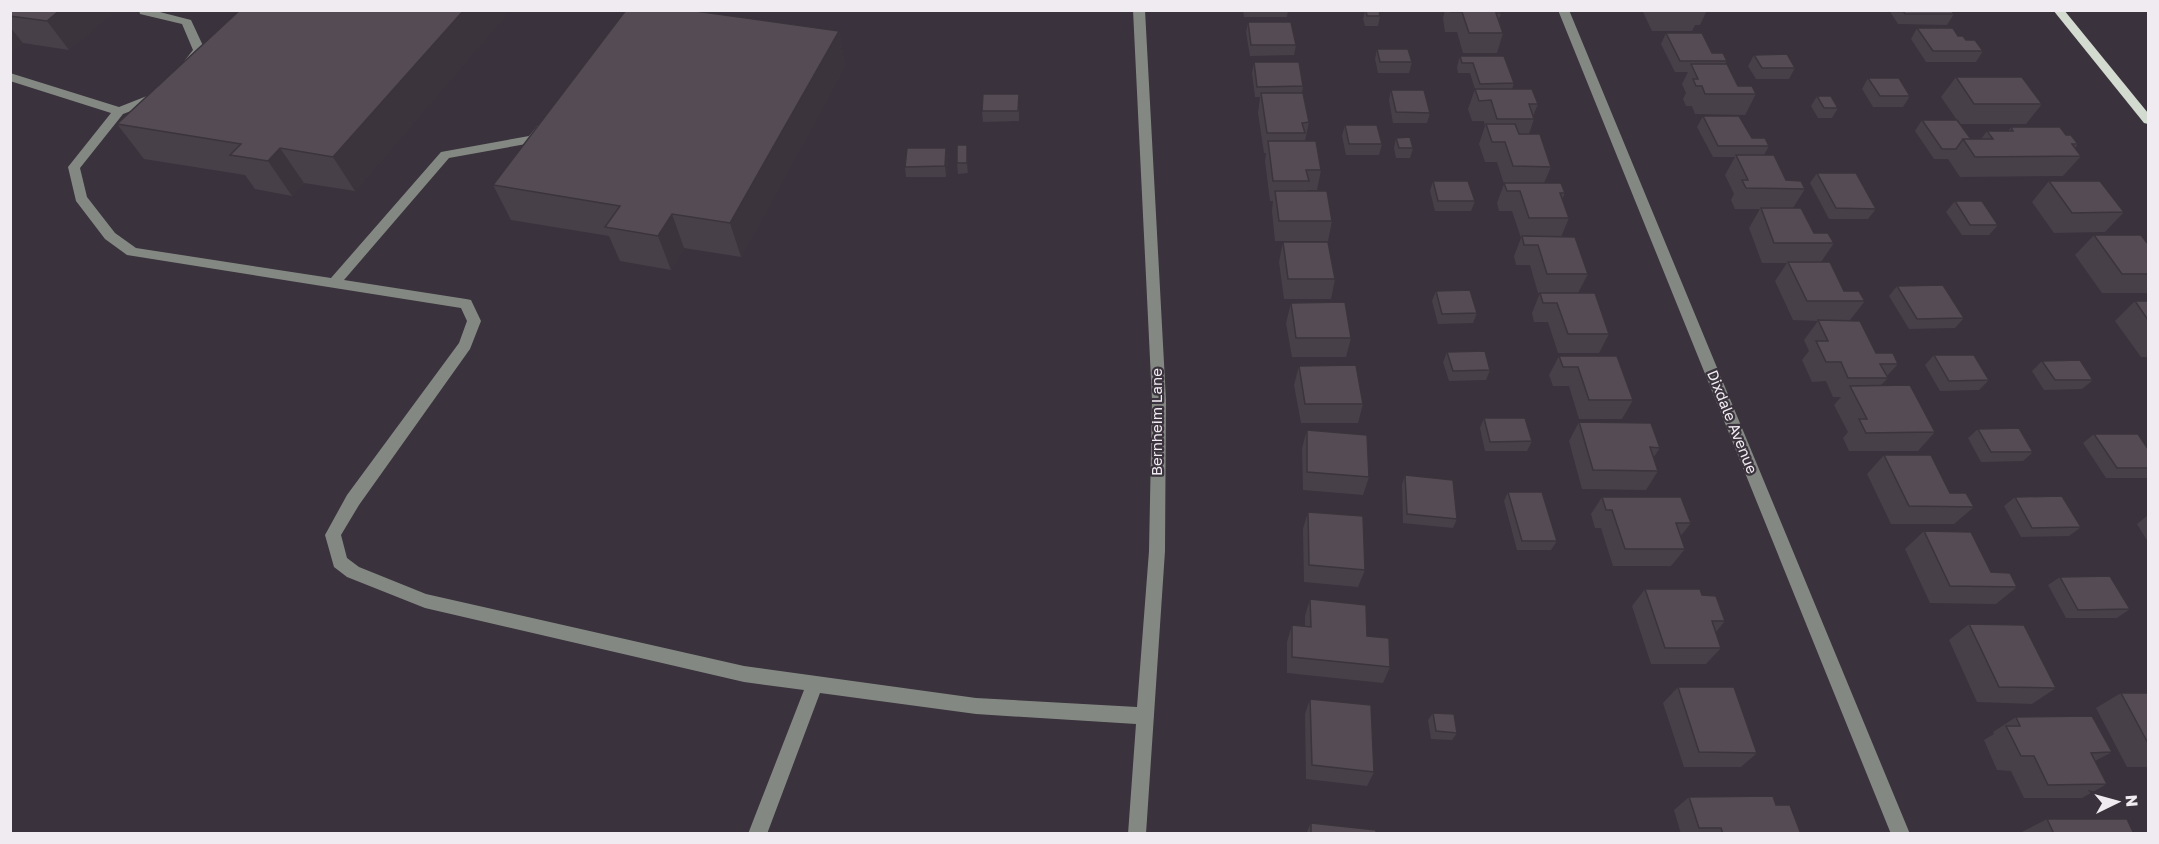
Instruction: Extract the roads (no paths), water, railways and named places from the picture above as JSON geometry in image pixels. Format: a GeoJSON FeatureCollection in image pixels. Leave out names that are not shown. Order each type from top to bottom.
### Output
{"type":"FeatureCollection","features":[{"type":"Feature","properties":{"kind":"main road"},"geometry":{"type":"LineString","coordinates":[[2058,10],[2148,120]]}},
{"type":"Feature","properties":{"kind":"street"},"geometry":{"type":"LineString","coordinates":[[146,10],[144,12],[188,22],[199,50],[179,76]]}},
{"type":"Feature","properties":{"kind":"street","name":"Bernheim Lane"},"geometry":{"type":"LineString","coordinates":[[1137,834],[1157,551],[1159,400],[1138,10]]}},
{"type":"Feature","properties":{"kind":"street","name":"Dixdale Avenue"},"geometry":{"type":"LineString","coordinates":[[1563,10],[1901,834]]}},
{"type":"Feature","properties":{"kind":"street"},"geometry":{"type":"LineString","coordinates":[[10,77],[119,111]]}},
{"type":"Feature","properties":{"kind":"street"},"geometry":{"type":"LineString","coordinates":[[165,94],[119,111],[74,167],[81,198],[110,236],[132,252],[466,304],[474,321],[465,345],[353,500],[333,535],[340,562],[353,572],[425,601],[744,674],[975,706],[1146,716]]}},
{"type":"Feature","properties":{"kind":"street"},"geometry":{"type":"LineString","coordinates":[[333,283],[445,155],[533,139],[548,121]]}},
{"type":"Feature","properties":{"kind":"street"},"geometry":{"type":"LineString","coordinates":[[756,834],[815,684]]}}]}
